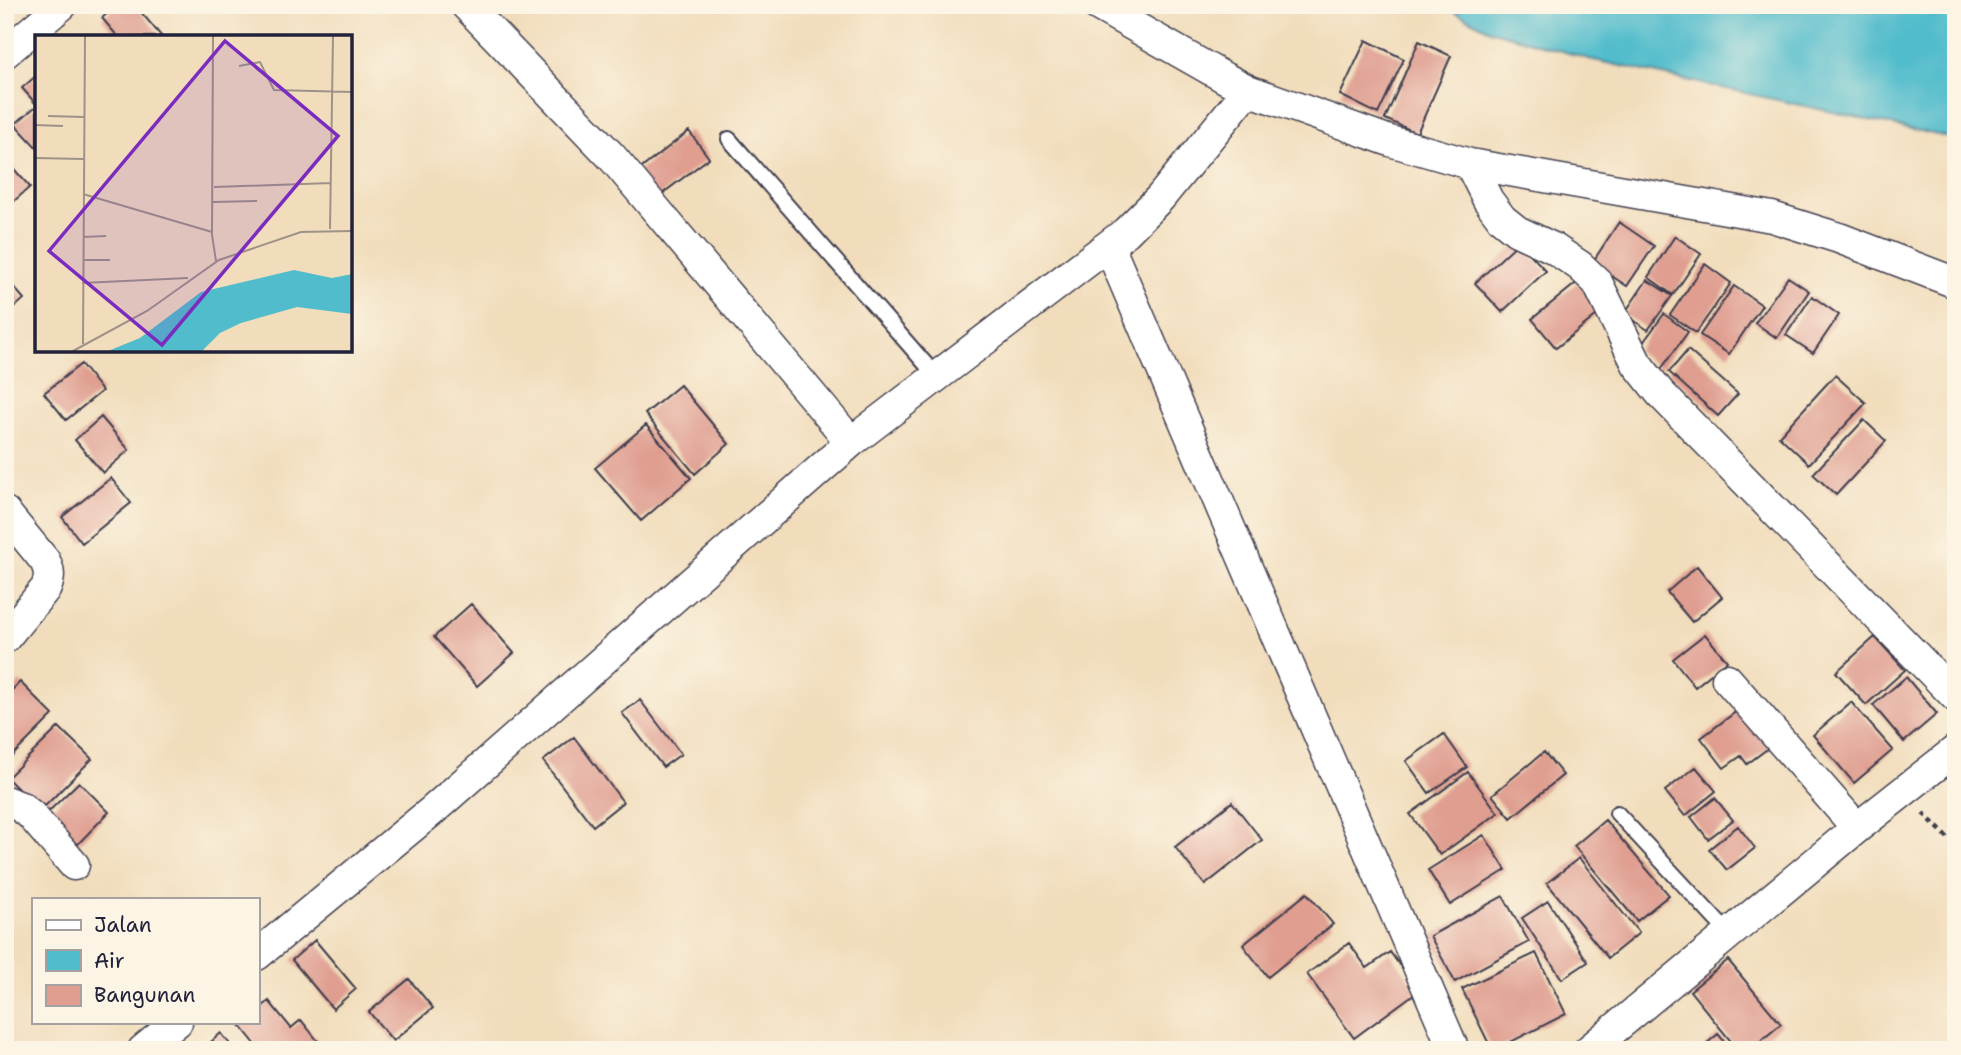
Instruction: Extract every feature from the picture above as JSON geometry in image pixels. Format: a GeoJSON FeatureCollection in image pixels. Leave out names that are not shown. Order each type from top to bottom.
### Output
{"type":"FeatureCollection","features":[{"type":"Feature","properties":{"kind":"street"},"geometry":{"type":"LineString","coordinates":[[5,52],[62,5]]}},
{"type":"Feature","properties":{"kind":"street"},"geometry":{"type":"LineString","coordinates":[[466,5],[612,157],[851,442]]}},
{"type":"Feature","properties":{"kind":"street"},"geometry":{"type":"LineString","coordinates":[[1097,5],[1248,90],[1390,141],[1470,163],[1772,217],[1839,238],[1956,283]]}},
{"type":"Feature","properties":{"kind":"street"},"geometry":{"type":"LineString","coordinates":[[259,953],[433,810],[851,442],[1126,232],[1160,198],[1248,90]]}},
{"type":"Feature","properties":{"kind":"street"},"geometry":{"type":"LineString","coordinates":[[1470,163],[1488,200],[1502,219],[1517,231],[1553,248],[1580,266],[1597,282],[1637,364],[1660,393],[1956,697]]}},
{"type":"Feature","properties":{"kind":"street"},"geometry":{"type":"LineString","coordinates":[[1109,246],[1454,1050]]}},
{"type":"Feature","properties":{"kind":"street"},"geometry":{"type":"LineString","coordinates":[[5,512],[45,561],[49,569],[49,581],[5,638]]}},
{"type":"Feature","properties":{"kind":"street"},"geometry":{"type":"LineString","coordinates":[[1727,678],[1857,828]]}},
{"type":"Feature","properties":{"kind":"street"},"geometry":{"type":"LineString","coordinates":[[1589,1050],[1857,828],[1956,750]]}},
{"type":"Feature","properties":{"kind":"street"},"geometry":{"type":"LineString","coordinates":[[5,801],[21,807],[31,815],[74,865]]}},
{"type":"Feature","properties":{"kind":"street"},"geometry":{"type":"LineString","coordinates":[[143,1050],[175,1024]]}},
{"type":"Feature","properties":{"kind":"lane"},"geometry":{"type":"LineString","coordinates":[[729,139],[937,377]]}},
{"type":"Feature","properties":{"kind":"lane"},"geometry":{"type":"LineString","coordinates":[[1617,813],[1730,935]]}},
{"type":"Feature","properties":{"kind":"path"},"geometry":{"type":"LineString","coordinates":[[1903,792],[1956,846]]}},
{"type":"Feature","properties":{"kind":"water"},"geometry":{"type":"Polygon","coordinates":[[[1442,5],[1956,5],[1956,139],[1589,59],[1490,30],[1442,5]]]}},
{"type":"Feature","properties":{"kind":"building"},"geometry":{"type":"Polygon","coordinates":[[[117,5],[135,5],[160,35],[116,35],[102,18],[117,5]]]}},
{"type":"Feature","properties":{"kind":"building"},"geometry":{"type":"Polygon","coordinates":[[[1366,40],[1404,59],[1378,114],[1340,95],[1366,40]]]}},
{"type":"Feature","properties":{"kind":"building"},"geometry":{"type":"Polygon","coordinates":[[[1419,41],[1451,56],[1417,133],[1385,119],[1419,41]]]}},
{"type":"Feature","properties":{"kind":"building"},"geometry":{"type":"Polygon","coordinates":[[[35,77],[35,103],[22,88],[35,77]]]}},
{"type":"Feature","properties":{"kind":"building"},"geometry":{"type":"Polygon","coordinates":[[[35,107],[35,146],[15,124],[35,107]]]}},
{"type":"Feature","properties":{"kind":"building"},"geometry":{"type":"Polygon","coordinates":[[[689,131],[709,158],[654,200],[634,174],[689,131]]]}},
{"type":"Feature","properties":{"kind":"building"},"geometry":{"type":"Polygon","coordinates":[[[5,159],[30,187],[5,209],[5,159]]]}},
{"type":"Feature","properties":{"kind":"building"},"geometry":{"type":"Polygon","coordinates":[[[1619,222],[1654,246],[1627,286],[1592,263],[1619,222]]]}},
{"type":"Feature","properties":{"kind":"building"},"geometry":{"type":"Polygon","coordinates":[[[1675,236],[1701,254],[1673,295],[1648,277],[1675,236]]]}},
{"type":"Feature","properties":{"kind":"building"},"geometry":{"type":"Polygon","coordinates":[[[1519,242],[1546,271],[1502,312],[1475,283],[1519,242]]]}},
{"type":"Feature","properties":{"kind":"building"},"geometry":{"type":"Polygon","coordinates":[[[1705,264],[1731,283],[1696,333],[1670,315],[1705,264]]]}},
{"type":"Feature","properties":{"kind":"building"},"geometry":{"type":"Polygon","coordinates":[[[5,277],[24,299],[5,316],[5,277]]]}},
{"type":"Feature","properties":{"kind":"building"},"geometry":{"type":"Polygon","coordinates":[[[1788,277],[1809,291],[1777,338],[1755,323],[1788,277]]]}},
{"type":"Feature","properties":{"kind":"building"},"geometry":{"type":"Polygon","coordinates":[[[1647,280],[1672,296],[1648,330],[1624,314],[1647,280]]]}},
{"type":"Feature","properties":{"kind":"building"},"geometry":{"type":"Polygon","coordinates":[[[1579,281],[1603,310],[1556,348],[1532,319],[1579,281]]]}},
{"type":"Feature","properties":{"kind":"building"},"geometry":{"type":"Polygon","coordinates":[[[1734,286],[1762,305],[1729,354],[1700,335],[1734,286]]]}},
{"type":"Feature","properties":{"kind":"building"},"geometry":{"type":"Polygon","coordinates":[[[1812,296],[1839,315],[1813,353],[1786,335],[1812,296]]]}},
{"type":"Feature","properties":{"kind":"building"},"geometry":{"type":"Polygon","coordinates":[[[1664,314],[1688,332],[1661,369],[1637,351],[1664,314]]]}},
{"type":"Feature","properties":{"kind":"building"},"geometry":{"type":"Polygon","coordinates":[[[1688,350],[1738,394],[1718,416],[1669,372],[1688,350]]]}},
{"type":"Feature","properties":{"kind":"building"},"geometry":{"type":"Polygon","coordinates":[[[81,364],[102,391],[66,420],[44,393],[81,364]]]}},
{"type":"Feature","properties":{"kind":"building"},"geometry":{"type":"Polygon","coordinates":[[[1835,375],[1866,403],[1809,464],[1779,436],[1835,375]]]}},
{"type":"Feature","properties":{"kind":"building"},"geometry":{"type":"Polygon","coordinates":[[[680,385],[729,444],[695,474],[645,414],[680,385]]]}},
{"type":"Feature","properties":{"kind":"building"},"geometry":{"type":"Polygon","coordinates":[[[101,417],[129,450],[103,473],[75,440],[101,417]]]}},
{"type":"Feature","properties":{"kind":"building"},"geometry":{"type":"Polygon","coordinates":[[[1864,420],[1886,441],[1836,495],[1813,474],[1864,420]]]}},
{"type":"Feature","properties":{"kind":"building"},"geometry":{"type":"Polygon","coordinates":[[[646,425],[691,478],[641,521],[595,468],[646,425]]]}},
{"type":"Feature","properties":{"kind":"building"},"geometry":{"type":"Polygon","coordinates":[[[111,478],[131,503],[82,543],[62,517],[111,478]]]}},
{"type":"Feature","properties":{"kind":"building"},"geometry":{"type":"Polygon","coordinates":[[[1697,566],[1722,597],[1692,622],[1667,592],[1697,566]]]}},
{"type":"Feature","properties":{"kind":"building"},"geometry":{"type":"Polygon","coordinates":[[[471,604],[514,653],[477,686],[434,637],[471,604]]]}},
{"type":"Feature","properties":{"kind":"building"},"geometry":{"type":"Polygon","coordinates":[[[1705,634],[1727,661],[1695,687],[1673,659],[1705,634]]]}},
{"type":"Feature","properties":{"kind":"building"},"geometry":{"type":"Polygon","coordinates":[[[1875,637],[1905,670],[1866,705],[1836,672],[1875,637]]]}},
{"type":"Feature","properties":{"kind":"building"},"geometry":{"type":"Polygon","coordinates":[[[1906,677],[1937,714],[1904,742],[1873,705],[1906,677]]]}},
{"type":"Feature","properties":{"kind":"building"},"geometry":{"type":"Polygon","coordinates":[[[20,682],[53,715],[5,763],[5,697],[20,682]]]}},
{"type":"Feature","properties":{"kind":"building"},"geometry":{"type":"Polygon","coordinates":[[[640,700],[681,754],[663,767],[622,713],[640,700]]]}},
{"type":"Feature","properties":{"kind":"building"},"geometry":{"type":"Polygon","coordinates":[[[1851,702],[1893,750],[1854,783],[1813,735],[1851,702]]]}},
{"type":"Feature","properties":{"kind":"building"},"geometry":{"type":"Polygon","coordinates":[[[1741,708],[1771,746],[1747,764],[1741,756],[1724,768],[1701,738],[1741,708]]]}},
{"type":"Feature","properties":{"kind":"building"},"geometry":{"type":"Polygon","coordinates":[[[59,727],[92,759],[40,811],[7,778],[59,727]]]}},
{"type":"Feature","properties":{"kind":"building"},"geometry":{"type":"Polygon","coordinates":[[[1444,734],[1467,767],[1429,793],[1406,761],[1444,734]]]}},
{"type":"Feature","properties":{"kind":"building"},"geometry":{"type":"Polygon","coordinates":[[[574,737],[623,802],[593,826],[543,761],[574,737]]]}},
{"type":"Feature","properties":{"kind":"building"},"geometry":{"type":"Polygon","coordinates":[[[1544,752],[1563,775],[1511,818],[1492,795],[1544,752]]]}},
{"type":"Feature","properties":{"kind":"building"},"geometry":{"type":"Polygon","coordinates":[[[1696,767],[1716,791],[1685,816],[1665,791],[1696,767]]]}},
{"type":"Feature","properties":{"kind":"building"},"geometry":{"type":"Polygon","coordinates":[[[1468,772],[1498,813],[1440,855],[1410,814],[1468,772]]]}},
{"type":"Feature","properties":{"kind":"building"},"geometry":{"type":"Polygon","coordinates":[[[79,782],[109,812],[74,848],[43,817],[79,782]]]}},
{"type":"Feature","properties":{"kind":"building"},"geometry":{"type":"Polygon","coordinates":[[[1715,798],[1733,820],[1708,839],[1691,817],[1715,798]]]}},
{"type":"Feature","properties":{"kind":"building"},"geometry":{"type":"Polygon","coordinates":[[[1232,802],[1262,840],[1205,885],[1175,847],[1232,802]]]}},
{"type":"Feature","properties":{"kind":"building"},"geometry":{"type":"Polygon","coordinates":[[[1605,820],[1669,895],[1637,921],[1574,846],[1605,820]]]}},
{"type":"Feature","properties":{"kind":"building"},"geometry":{"type":"Polygon","coordinates":[[[1738,826],[1755,848],[1727,870],[1709,849],[1738,826]]]}},
{"type":"Feature","properties":{"kind":"building"},"geometry":{"type":"Polygon","coordinates":[[[1484,835],[1506,870],[1450,905],[1428,870],[1484,835]]]}},
{"type":"Feature","properties":{"kind":"building"},"geometry":{"type":"Polygon","coordinates":[[[1579,858],[1639,933],[1608,958],[1547,883],[1579,858]]]}},
{"type":"Feature","properties":{"kind":"building"},"geometry":{"type":"Polygon","coordinates":[[[1307,893],[1333,924],[1268,977],[1243,945],[1307,893]]]}},
{"type":"Feature","properties":{"kind":"building"},"geometry":{"type":"Polygon","coordinates":[[[1503,896],[1529,942],[1455,982],[1430,936],[1503,896]]]}},
{"type":"Feature","properties":{"kind":"building"},"geometry":{"type":"Polygon","coordinates":[[[1548,901],[1588,962],[1562,979],[1522,918],[1548,901]]]}},
{"type":"Feature","properties":{"kind":"building"},"geometry":{"type":"Polygon","coordinates":[[[315,940],[356,989],[333,1009],[292,960],[315,940]]]}},
{"type":"Feature","properties":{"kind":"building"},"geometry":{"type":"Polygon","coordinates":[[[1349,943],[1367,968],[1390,952],[1418,991],[1354,1038],[1307,974],[1349,943]]]}},
{"type":"Feature","properties":{"kind":"building"},"geometry":{"type":"Polygon","coordinates":[[[1536,953],[1566,1014],[1492,1050],[1462,989],[1536,953]]]}},
{"type":"Feature","properties":{"kind":"building"},"geometry":{"type":"Polygon","coordinates":[[[1728,960],[1781,1024],[1750,1050],[1738,1050],[1690,991],[1728,960]]]}},
{"type":"Feature","properties":{"kind":"building"},"geometry":{"type":"Polygon","coordinates":[[[409,979],[433,1008],[393,1041],[369,1012],[409,979]]]}},
{"type":"Feature","properties":{"kind":"building"},"geometry":{"type":"Polygon","coordinates":[[[269,1001],[291,1028],[301,1020],[325,1050],[260,1050],[240,1025],[259,1024],[259,1009],[269,1001]]]}},
{"type":"Feature","properties":{"kind":"building"},"geometry":{"type":"Polygon","coordinates":[[[221,1033],[235,1050],[202,1050],[221,1033]]]}},
{"type":"Feature","properties":{"kind":"building"},"geometry":{"type":"Polygon","coordinates":[[[1718,1034],[1732,1050],[1699,1050],[1718,1034]]]}}]}
